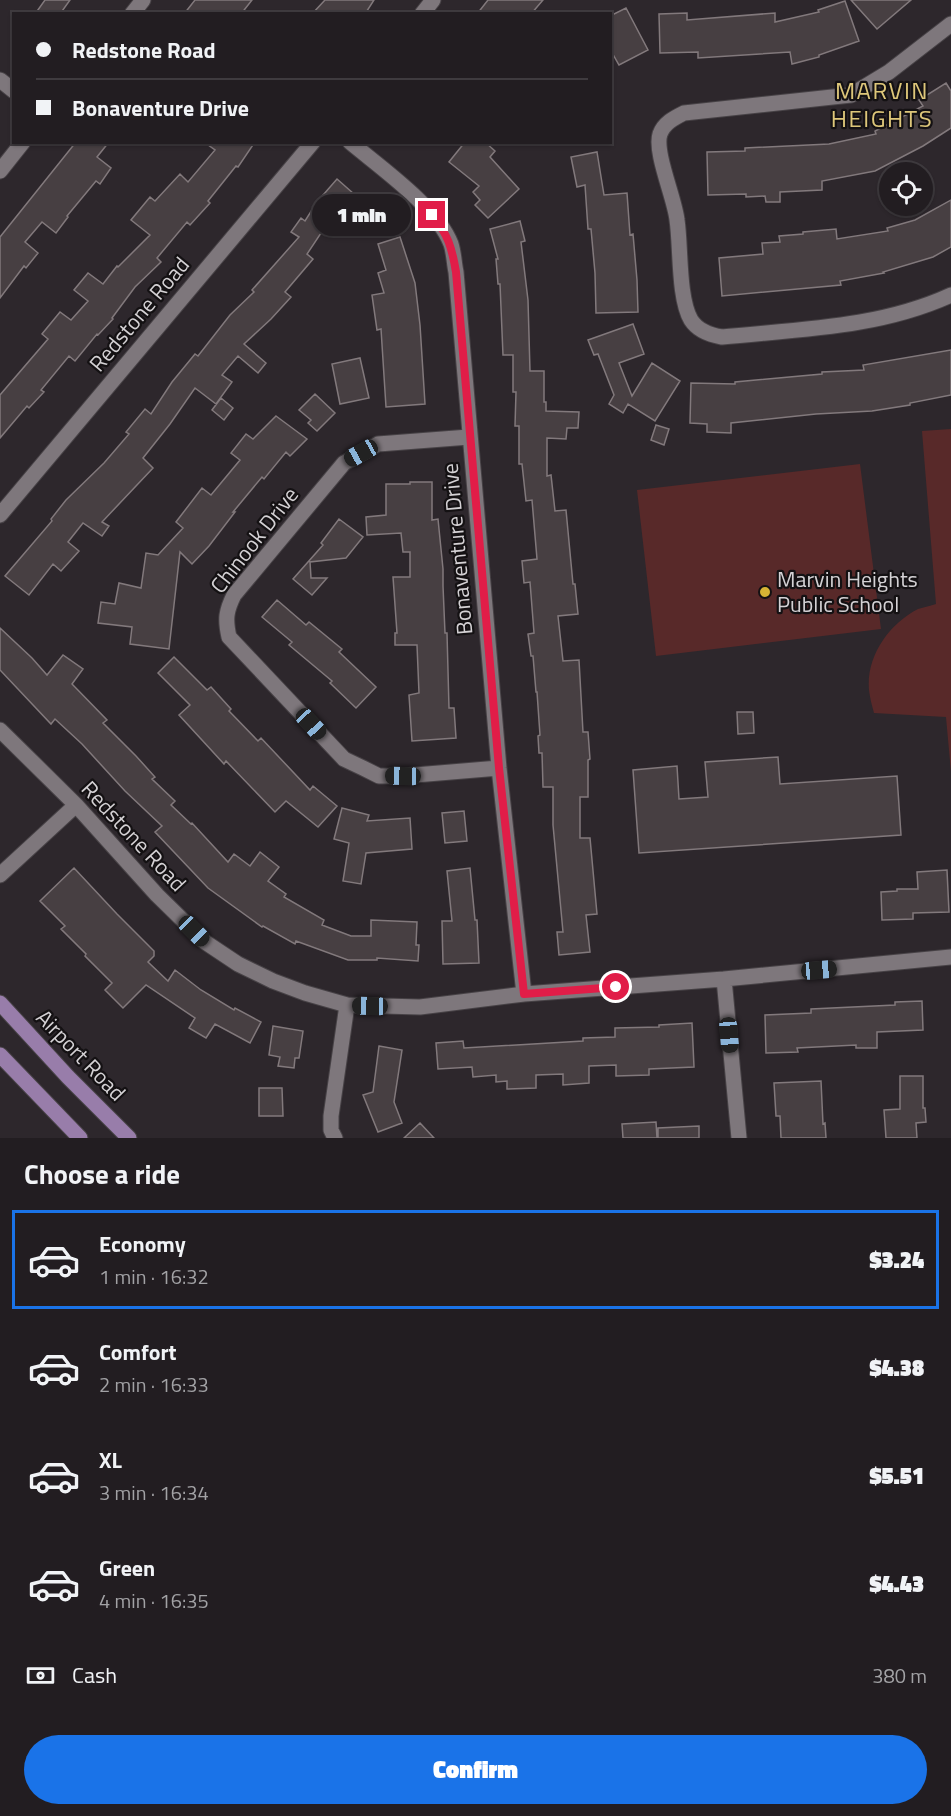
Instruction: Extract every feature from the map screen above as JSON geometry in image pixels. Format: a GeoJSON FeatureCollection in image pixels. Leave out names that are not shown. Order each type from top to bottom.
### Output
{"type":"FeatureCollection","features":[{"type":"Feature","properties":{"kind":"main road","name":"Airport Road"},"geometry":{"type":"LineString","coordinates":[[0,1004],[129,1138]]}},
{"type":"Feature","properties":{"kind":"main road"},"geometry":{"type":"LineString","coordinates":[[0,1055],[80,1138]]}},
{"type":"Feature","properties":{"kind":"street"},"geometry":{"type":"LineString","coordinates":[[134,12],[143,0]]}},
{"type":"Feature","properties":{"kind":"street"},"geometry":{"type":"LineString","coordinates":[[424,12],[433,0]]}},
{"type":"Feature","properties":{"kind":"street"},"geometry":{"type":"LineString","coordinates":[[949,29],[889,72],[851,95],[684,113],[669,120],[660,134],[660,150],[677,218],[685,307],[692,322],[705,333],[722,337],[861,323],[916,310],[951,295]]}},
{"type":"Feature","properties":{"kind":"street"},"geometry":{"type":"LineString","coordinates":[[0,80],[12,89]]}},
{"type":"Feature","properties":{"kind":"street"},"geometry":{"type":"LineString","coordinates":[[0,171],[21,144]]}},
{"type":"Feature","properties":{"kind":"street","name":"Redstone Road"},"geometry":{"type":"LineString","coordinates":[[0,515],[311,144]]}},
{"type":"Feature","properties":{"kind":"street","name":"Bonaventure Drive"},"geometry":{"type":"LineString","coordinates":[[352,144],[422,203],[442,227],[451,246],[456,272],[499,768],[524,994]]}},
{"type":"Feature","properties":{"kind":"street","name":"Chinook Drive"},"geometry":{"type":"LineString","coordinates":[[469,436],[378,444],[344,463],[234,595],[227,609],[226,625],[229,637],[344,759],[379,776],[499,768]]}},
{"type":"Feature","properties":{"kind":"street","name":"Redstone Road"},"geometry":{"type":"LineString","coordinates":[[0,730],[76,805],[158,895],[205,942],[237,964],[273,981],[347,1005],[420,1007],[524,994],[724,979],[951,957]]}},
{"type":"Feature","properties":{"kind":"street"},"geometry":{"type":"LineString","coordinates":[[0,875],[76,805]]}},
{"type":"Feature","properties":{"kind":"street"},"geometry":{"type":"LineString","coordinates":[[724,979],[739,1138]]}},
{"type":"Feature","properties":{"kind":"street"},"geometry":{"type":"LineString","coordinates":[[335,1138],[331,1130],[331,1116],[347,1005]]}},
{"type":"Feature","properties":{"kind":"shaded area"},"geometry":{"type":"Polygon","coordinates":[[[951,429],[951,772],[946,717],[874,713],[869,677],[876,653],[889,632],[907,615],[936,604],[922,431],[951,429]]]}},
{"type":"Feature","properties":{"kind":"shaded area"},"geometry":{"type":"Polygon","coordinates":[[[860,464],[881,629],[656,656],[637,490],[860,464]]]}},
{"type":"Feature","properties":{"kind":"building"},"geometry":{"type":"Polygon","coordinates":[[[45,0],[70,0],[61,12],[36,12],[45,0]]]}},
{"type":"Feature","properties":{"kind":"building"},"geometry":{"type":"Polygon","coordinates":[[[195,0],[252,0],[243,12],[186,12],[195,0]]]}},
{"type":"Feature","properties":{"kind":"building"},"geometry":{"type":"Polygon","coordinates":[[[325,0],[374,0],[366,12],[314,12],[325,0]]]}},
{"type":"Feature","properties":{"kind":"building"},"geometry":{"type":"Polygon","coordinates":[[[488,0],[543,0],[533,12],[479,12],[488,0]]]}},
{"type":"Feature","properties":{"kind":"building"},"geometry":{"type":"Polygon","coordinates":[[[851,0],[911,0],[877,29],[851,0]]]}},
{"type":"Feature","properties":{"kind":"building"},"geometry":{"type":"Polygon","coordinates":[[[845,1],[859,41],[819,55],[819,57],[792,64],[790,52],[698,58],[698,52],[660,53],[659,14],[687,13],[687,20],[775,13],[775,22],[819,12],[818,10],[845,1]]]}},
{"type":"Feature","properties":{"kind":"building"},"geometry":{"type":"Polygon","coordinates":[[[626,8],[648,50],[619,65],[612,53],[612,15],[626,8]]]}},
{"type":"Feature","properties":{"kind":"building"},"geometry":{"type":"Polygon","coordinates":[[[946,83],[951,91],[951,128],[892,162],[879,162],[879,169],[875,171],[822,181],[822,190],[780,192],[780,202],[766,202],[765,196],[746,197],[746,194],[708,195],[707,152],[829,144],[876,134],[875,131],[923,106],[919,100],[946,83]]]}},
{"type":"Feature","properties":{"kind":"building"},"geometry":{"type":"Polygon","coordinates":[[[74,144],[107,144],[97,157],[111,168],[100,184],[96,181],[56,233],[42,222],[25,242],[38,253],[26,268],[24,266],[0,298],[0,237],[74,144]]]}},
{"type":"Feature","properties":{"kind":"building"},"geometry":{"type":"Polygon","coordinates":[[[207,144],[254,144],[238,167],[236,166],[208,201],[210,203],[190,225],[187,222],[157,258],[161,262],[135,287],[113,319],[97,334],[75,361],[69,356],[41,390],[44,392],[29,408],[27,406],[0,438],[0,395],[48,339],[42,334],[60,312],[71,320],[88,301],[74,290],[88,273],[103,284],[117,266],[150,235],[131,220],[150,197],[155,201],[180,174],[188,182],[215,150],[207,144]]]}},
{"type":"Feature","properties":{"kind":"building"},"geometry":{"type":"Polygon","coordinates":[[[463,144],[487,144],[495,151],[490,157],[519,189],[488,218],[475,205],[480,200],[473,192],[479,186],[449,162],[463,144]]]}},
{"type":"Feature","properties":{"kind":"building"},"geometry":{"type":"Polygon","coordinates":[[[597,152],[604,195],[627,193],[630,235],[633,234],[638,312],[596,313],[595,273],[591,229],[588,229],[585,185],[577,187],[571,157],[597,152]]]}},
{"type":"Feature","properties":{"kind":"building"},"geometry":{"type":"Polygon","coordinates":[[[337,179],[354,194],[327,224],[307,254],[313,259],[285,292],[291,297],[244,344],[266,363],[258,373],[238,356],[222,375],[232,382],[216,404],[195,388],[143,458],[153,468],[102,522],[109,526],[102,536],[83,523],[68,542],[79,551],[61,571],[53,564],[29,595],[5,576],[52,521],[51,519],[66,500],[104,463],[129,434],[126,432],[145,409],[151,414],[172,382],[195,354],[198,356],[230,315],[254,292],[252,290],[299,237],[291,232],[301,218],[305,221],[317,202],[337,179]]]}},
{"type":"Feature","properties":{"kind":"building"},"geometry":{"type":"Polygon","coordinates":[[[951,200],[951,247],[933,257],[884,273],[840,281],[841,285],[722,296],[719,258],[763,254],[762,243],[780,242],[779,236],[803,234],[803,232],[836,229],[837,239],[888,231],[887,228],[922,216],[933,216],[933,210],[951,200]]]}},
{"type":"Feature","properties":{"kind":"building"},"geometry":{"type":"Polygon","coordinates":[[[520,221],[525,241],[521,242],[528,300],[530,371],[544,371],[546,411],[579,412],[578,428],[567,428],[566,439],[547,438],[547,476],[551,475],[555,511],[566,510],[573,584],[575,584],[578,614],[558,616],[563,661],[579,660],[583,732],[588,732],[590,759],[588,760],[588,797],[580,797],[580,838],[590,838],[597,914],[586,915],[590,952],[559,955],[557,932],[563,932],[553,825],[553,787],[543,787],[542,753],[539,753],[537,692],[528,634],[534,633],[530,582],[524,583],[522,561],[537,559],[532,500],[526,501],[522,464],[519,464],[519,426],[515,426],[516,392],[513,392],[513,355],[503,355],[500,284],[498,284],[496,259],[498,259],[490,229],[520,221]]]}},
{"type":"Feature","properties":{"kind":"building"},"geometry":{"type":"Polygon","coordinates":[[[400,237],[415,283],[425,404],[386,407],[381,329],[377,330],[372,295],[384,293],[378,273],[386,270],[378,244],[400,237]]]}},
{"type":"Feature","properties":{"kind":"building"},"geometry":{"type":"Polygon","coordinates":[[[633,324],[644,354],[619,363],[632,396],[652,363],[680,381],[655,421],[628,404],[623,413],[609,404],[614,395],[598,354],[594,355],[588,340],[633,324]]]}},
{"type":"Feature","properties":{"kind":"building"},"geometry":{"type":"Polygon","coordinates":[[[951,350],[951,395],[872,411],[731,423],[731,433],[707,432],[707,424],[690,423],[691,383],[735,384],[735,382],[822,374],[822,372],[864,370],[863,365],[951,350]]]}},
{"type":"Feature","properties":{"kind":"building"},"geometry":{"type":"Polygon","coordinates":[[[360,358],[369,398],[340,404],[332,364],[360,358]]]}},
{"type":"Feature","properties":{"kind":"building"},"geometry":{"type":"Polygon","coordinates":[[[315,394],[335,413],[317,431],[308,423],[311,420],[299,410],[315,394]]]}},
{"type":"Feature","properties":{"kind":"building"},"geometry":{"type":"Polygon","coordinates":[[[221,398],[233,408],[224,420],[212,410],[221,398]]]}},
{"type":"Feature","properties":{"kind":"building"},"geometry":{"type":"Polygon","coordinates":[[[276,416],[307,439],[290,456],[286,452],[264,479],[262,477],[209,546],[192,564],[180,552],[169,649],[130,644],[132,627],[98,623],[101,602],[115,604],[119,583],[141,588],[146,553],[158,555],[183,528],[176,522],[202,488],[211,495],[240,460],[231,453],[246,434],[253,439],[276,416]]]}},
{"type":"Feature","properties":{"kind":"building"},"geometry":{"type":"Polygon","coordinates":[[[656,425],[669,429],[664,445],[651,440],[656,425]]]}},
{"type":"Feature","properties":{"kind":"building"},"geometry":{"type":"Polygon","coordinates":[[[410,482],[432,482],[432,520],[438,519],[443,569],[449,708],[454,708],[456,738],[412,741],[409,695],[419,693],[417,645],[395,645],[395,633],[397,633],[393,577],[410,577],[410,552],[403,552],[401,533],[367,535],[366,517],[386,515],[386,484],[410,484],[410,482]]]}},
{"type":"Feature","properties":{"kind":"building"},"geometry":{"type":"Polygon","coordinates":[[[339,519],[363,537],[346,558],[310,562],[311,578],[327,578],[312,595],[293,579],[323,545],[321,543],[339,519]]]}},
{"type":"Feature","properties":{"kind":"building"},"geometry":{"type":"Polygon","coordinates":[[[277,600],[306,625],[309,622],[342,649],[339,652],[376,687],[356,708],[330,683],[332,681],[289,645],[292,642],[262,617],[277,600]]]}},
{"type":"Feature","properties":{"kind":"building"},"geometry":{"type":"Polygon","coordinates":[[[0,628],[47,675],[63,655],[83,669],[72,684],[107,720],[103,723],[155,777],[152,779],[175,801],[171,805],[192,823],[228,862],[234,854],[250,866],[260,852],[279,867],[268,881],[286,894],[284,897],[324,920],[322,925],[351,936],[371,936],[371,920],[417,922],[418,961],[377,958],[377,960],[348,960],[296,941],[295,944],[262,927],[208,888],[155,832],[162,826],[125,791],[82,744],[55,719],[51,724],[0,670],[0,628]]]}},
{"type":"Feature","properties":{"kind":"building"},"geometry":{"type":"Polygon","coordinates":[[[174,657],[207,690],[211,687],[231,709],[229,711],[258,741],[261,738],[310,790],[313,786],[337,806],[318,827],[286,801],[275,812],[226,761],[224,764],[179,715],[190,705],[158,673],[174,657]]]}},
{"type":"Feature","properties":{"kind":"building"},"geometry":{"type":"Polygon","coordinates":[[[737,712],[753,712],[754,733],[738,734],[737,712]]]}},
{"type":"Feature","properties":{"kind":"building"},"geometry":{"type":"Polygon","coordinates":[[[778,757],[780,784],[897,776],[901,835],[639,853],[633,770],[677,766],[679,799],[708,797],[705,762],[778,757]]]}},
{"type":"Feature","properties":{"kind":"building"},"geometry":{"type":"Polygon","coordinates":[[[342,808],[369,815],[367,821],[410,818],[412,849],[366,853],[361,884],[343,881],[349,843],[334,839],[342,808]]]}},
{"type":"Feature","properties":{"kind":"building"},"geometry":{"type":"Polygon","coordinates":[[[464,811],[467,841],[445,843],[442,813],[464,811]]]}},
{"type":"Feature","properties":{"kind":"building"},"geometry":{"type":"Polygon","coordinates":[[[74,868],[154,951],[154,956],[148,962],[168,981],[175,970],[201,990],[234,1010],[235,1008],[261,1022],[250,1043],[215,1024],[206,1038],[189,1028],[195,1018],[146,985],[123,1008],[105,990],[112,983],[61,929],[65,926],[40,901],[74,868]]]}},
{"type":"Feature","properties":{"kind":"building"},"geometry":{"type":"Polygon","coordinates":[[[470,868],[475,920],[477,920],[479,963],[443,964],[442,921],[452,921],[447,871],[470,868]]]}},
{"type":"Feature","properties":{"kind":"building"},"geometry":{"type":"Polygon","coordinates":[[[947,870],[949,912],[913,913],[913,919],[882,920],[881,892],[918,889],[917,872],[947,870]]]}},
{"type":"Feature","properties":{"kind":"building"},"geometry":{"type":"Polygon","coordinates":[[[922,1001],[923,1030],[877,1032],[877,1048],[856,1048],[856,1045],[797,1048],[798,1052],[766,1053],[765,1015],[811,1013],[811,1009],[895,1005],[895,1002],[922,1001]]]}},
{"type":"Feature","properties":{"kind":"building"},"geometry":{"type":"Polygon","coordinates":[[[692,1023],[694,1067],[649,1069],[649,1075],[616,1076],[616,1065],[589,1066],[589,1083],[563,1085],[563,1074],[536,1075],[536,1088],[507,1089],[507,1081],[496,1082],[496,1075],[473,1077],[472,1067],[438,1069],[436,1043],[463,1041],[464,1048],[583,1041],[583,1038],[615,1037],[615,1028],[659,1027],[659,1025],[692,1023]]]}},
{"type":"Feature","properties":{"kind":"building"},"geometry":{"type":"Polygon","coordinates":[[[273,1026],[303,1031],[299,1058],[295,1058],[294,1068],[278,1066],[280,1057],[269,1055],[273,1026]]]}},
{"type":"Feature","properties":{"kind":"building"},"geometry":{"type":"Polygon","coordinates":[[[379,1046],[402,1050],[394,1102],[402,1123],[378,1132],[363,1095],[373,1092],[379,1046]]]}},
{"type":"Feature","properties":{"kind":"building"},"geometry":{"type":"Polygon","coordinates":[[[900,1076],[923,1076],[923,1108],[925,1108],[926,1122],[916,1123],[917,1138],[886,1138],[884,1110],[900,1109],[900,1076]]]}},
{"type":"Feature","properties":{"kind":"building"},"geometry":{"type":"Polygon","coordinates":[[[821,1081],[826,1138],[781,1138],[780,1116],[776,1116],[774,1083],[821,1081]]]}},
{"type":"Feature","properties":{"kind":"building"},"geometry":{"type":"Polygon","coordinates":[[[259,1088],[282,1088],[283,1116],[259,1116],[259,1088]]]}},
{"type":"Feature","properties":{"kind":"building"},"geometry":{"type":"Polygon","coordinates":[[[656,1122],[657,1138],[623,1138],[622,1124],[656,1122]]]}},
{"type":"Feature","properties":{"kind":"building"},"geometry":{"type":"Polygon","coordinates":[[[420,1123],[434,1138],[404,1138],[420,1123]]]}},
{"type":"Feature","properties":{"kind":"building"},"geometry":{"type":"Polygon","coordinates":[[[699,1126],[699,1138],[658,1138],[658,1128],[699,1126]]]}},
{"type":"Feature","properties":{"kind":"place","name":"Marvin Heights Public School"},"geometry":{"type":"Point","coordinates":[765,592]}},
{"type":"Feature","properties":{"kind":"district","name":"MARVIN HEIGHTS"},"geometry":{"type":"Point","coordinates":[882,105]}},
{"type":"Feature","properties":{"kind":"route"},"geometry":{"type":"LineString","coordinates":[[432,215],[442,227],[451,246],[456,272],[499,768],[524,994],[616,987]]}}]}
